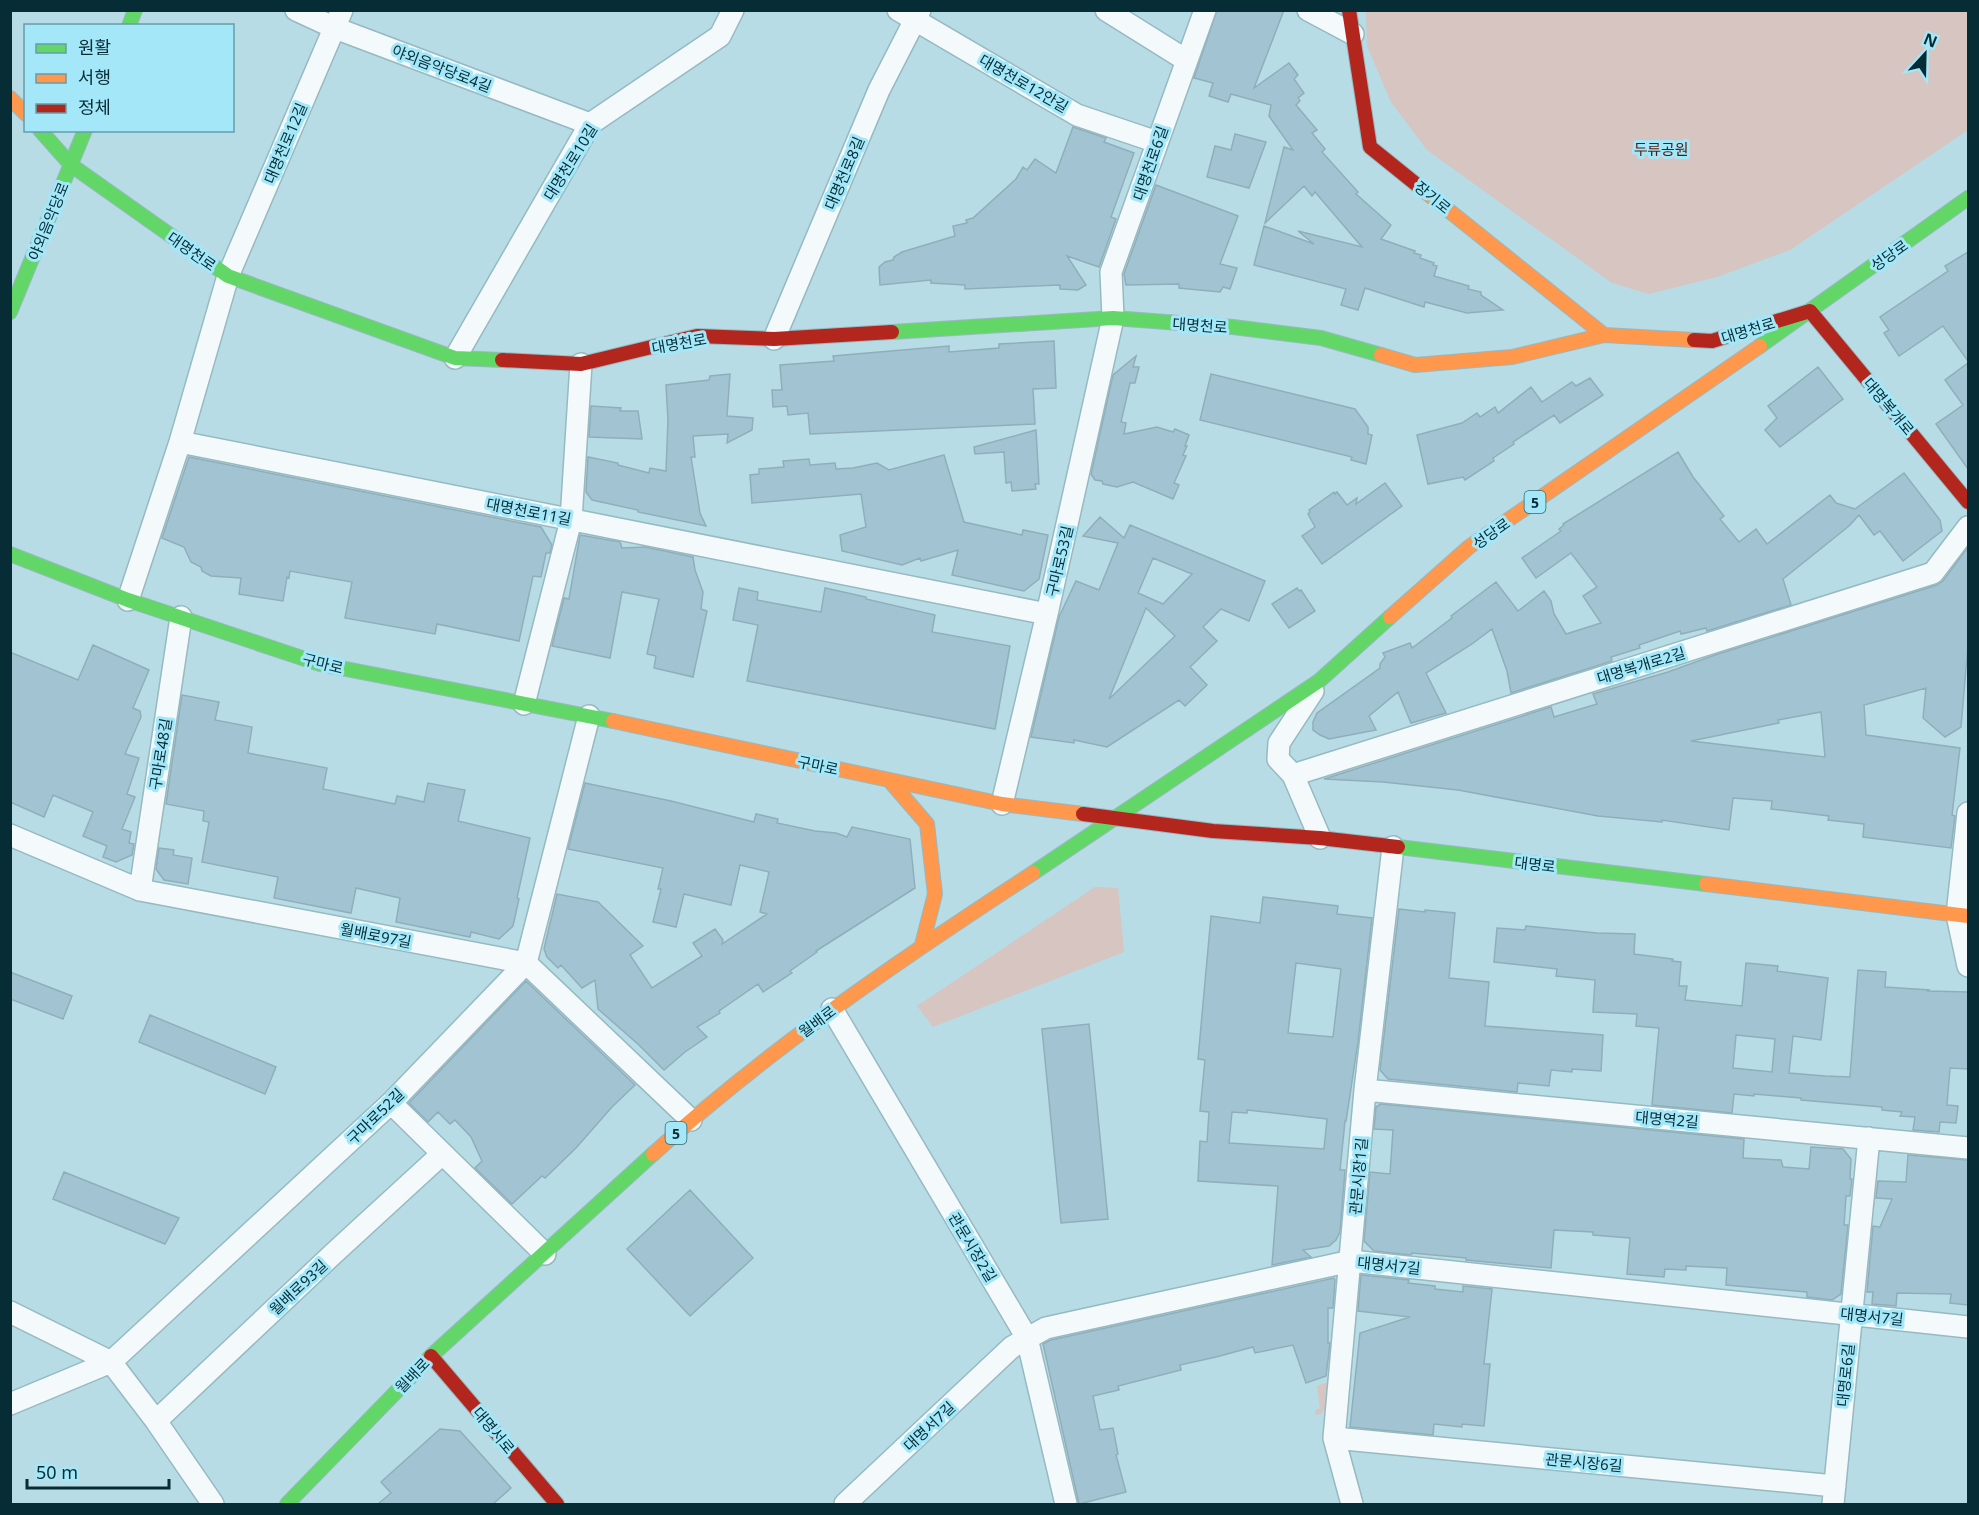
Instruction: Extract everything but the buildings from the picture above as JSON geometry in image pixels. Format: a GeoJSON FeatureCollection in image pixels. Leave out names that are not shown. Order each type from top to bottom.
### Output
{"type":"FeatureCollection","features":[{"type":"Feature","properties":{"kind":"main road","name":"장기로"},"geometry":{"type":"LineString","coordinates":[[1349,10],[1370,147],[1604,334]]}},
{"type":"Feature","properties":{"kind":"main road"},"geometry":{"type":"LineString","coordinates":[[10,98],[24,112]]}},
{"type":"Feature","properties":{"kind":"main road","name":"대명천로"},"geometry":{"type":"LineString","coordinates":[[42,132],[71,165],[228,276],[455,358],[581,364],[697,336],[774,339],[1113,318],[1233,327],[1321,338],[1415,365],[1512,357],[1604,334],[1712,341],[1810,311]]}},
{"type":"Feature","properties":{"kind":"main road","name":"야외음악당로"},"geometry":{"type":"LineString","coordinates":[[10,312],[16,284],[85,132]]}},
{"type":"Feature","properties":{"kind":"main road","name":"성당로"},"geometry":{"type":"LineString","coordinates":[[1113,819],[1319,681],[1469,547],[1810,311],[1968,198]]}},
{"type":"Feature","properties":{"kind":"main road","name":"대명복개로"},"geometry":{"type":"LineString","coordinates":[[1810,311],[1968,502]]}},
{"type":"Feature","properties":{"kind":"main road","name":"구마로"},"geometry":{"type":"LineString","coordinates":[[10,554],[128,600],[320,664],[589,716],[1002,804],[1113,819]]}},
{"type":"Feature","properties":{"kind":"main road"},"geometry":{"type":"LineString","coordinates":[[889,780],[927,824],[935,894],[922,945]]}},
{"type":"Feature","properties":{"kind":"main road","name":"대명로"},"geometry":{"type":"LineString","coordinates":[[1113,819],[1213,831],[1320,838],[1963,915]]}},
{"type":"Feature","properties":{"kind":"main road","name":"월배로"},"geometry":{"type":"LineString","coordinates":[[287,1504],[431,1356],[691,1120],[832,1010],[922,945],[1113,819]]}},
{"type":"Feature","properties":{"kind":"main road","name":"대명서로"},"geometry":{"type":"LineString","coordinates":[[431,1356],[557,1504]]}},
{"type":"Feature","properties":{"kind":"street","name":"야외음악당로4길"},"geometry":{"type":"LineString","coordinates":[[296,10],[338,19],[590,124]]}},
{"type":"Feature","properties":{"kind":"street","name":"대명천로10길"},"geometry":{"type":"LineString","coordinates":[[455,358],[590,124],[720,36],[733,10]]}},
{"type":"Feature","properties":{"kind":"street"},"geometry":{"type":"LineString","coordinates":[[1106,10],[1186,60]]}},
{"type":"Feature","properties":{"kind":"street","name":"대명천로6길"},"geometry":{"type":"LineString","coordinates":[[1113,318],[1111,272],[1205,10]]}},
{"type":"Feature","properties":{"kind":"street"},"geometry":{"type":"LineString","coordinates":[[1308,10],[1353,34]]}},
{"type":"Feature","properties":{"kind":"street","name":"대명천로12안길"},"geometry":{"type":"LineString","coordinates":[[911,14],[1077,115],[1156,142]]}},
{"type":"Feature","properties":{"kind":"street","name":"대명천로8길"},"geometry":{"type":"LineString","coordinates":[[774,339],[911,14]]}},
{"type":"Feature","properties":{"kind":"street","name":"대명천로12길"},"geometry":{"type":"LineString","coordinates":[[228,276],[338,19]]}},
{"type":"Feature","properties":{"kind":"street"},"geometry":{"type":"LineString","coordinates":[[128,600],[180,442],[228,276]]}},
{"type":"Feature","properties":{"kind":"street","name":"구마로53길"},"geometry":{"type":"LineString","coordinates":[[1002,804],[1113,318]]}},
{"type":"Feature","properties":{"kind":"street"},"geometry":{"type":"LineString","coordinates":[[524,704],[571,520],[581,364]]}},
{"type":"Feature","properties":{"kind":"street","name":"대명천로11길"},"geometry":{"type":"LineString","coordinates":[[180,442],[1047,615]]}},
{"type":"Feature","properties":{"kind":"street","name":"대명복개로2길"},"geometry":{"type":"LineString","coordinates":[[1293,775],[1933,573],[1968,527]]}},
{"type":"Feature","properties":{"kind":"street","name":"구마로48길"},"geometry":{"type":"LineString","coordinates":[[140,890],[180,617]]}},
{"type":"Feature","properties":{"kind":"street"},"geometry":{"type":"LineString","coordinates":[[1319,681],[1279,743],[1278,759],[1293,775],[1320,838]]}},
{"type":"Feature","properties":{"kind":"street","name":"구마로52길"},"geometry":{"type":"LineString","coordinates":[[10,1404],[111,1362],[391,1103],[526,963],[589,716]]}},
{"type":"Feature","properties":{"kind":"street"},"geometry":{"type":"LineString","coordinates":[[1968,813],[1963,915],[1968,966]]}},
{"type":"Feature","properties":{"kind":"street","name":"월배로97길"},"geometry":{"type":"LineString","coordinates":[[10,835],[140,890],[526,963]]}},
{"type":"Feature","properties":{"kind":"street","name":"관문시장1길"},"geometry":{"type":"LineString","coordinates":[[1352,1504],[1334,1438],[1365,1090],[1393,847]]}},
{"type":"Feature","properties":{"kind":"street"},"geometry":{"type":"LineString","coordinates":[[526,963],[691,1120]]}},
{"type":"Feature","properties":{"kind":"street","name":"관문시장2길"},"geometry":{"type":"LineString","coordinates":[[832,1010],[1027,1338],[1066,1504]]}},
{"type":"Feature","properties":{"kind":"street","name":"대명역2길"},"geometry":{"type":"LineString","coordinates":[[1365,1090],[1968,1148]]}},
{"type":"Feature","properties":{"kind":"street"},"geometry":{"type":"LineString","coordinates":[[391,1103],[544,1254]]}},
{"type":"Feature","properties":{"kind":"street","name":"대명로6길"},"geometry":{"type":"LineString","coordinates":[[1834,1495],[1869,1138]]}},
{"type":"Feature","properties":{"kind":"street","name":"월배로93길"},"geometry":{"type":"LineString","coordinates":[[156,1421],[442,1154]]}},
{"type":"Feature","properties":{"kind":"street","name":"대명서7길"},"geometry":{"type":"LineString","coordinates":[[845,1504],[862,1497],[1012,1347],[1046,1328],[1351,1261],[1968,1327]]}},
{"type":"Feature","properties":{"kind":"street"},"geometry":{"type":"LineString","coordinates":[[10,1312],[111,1362],[156,1421],[213,1504]]}},
{"type":"Feature","properties":{"kind":"street","name":"관문시장6길"},"geometry":{"type":"LineString","coordinates":[[1334,1438],[1834,1495]]}},
{"type":"Feature","properties":{"kind":"green space","name":"두류공원"},"geometry":{"type":"Polygon","coordinates":[[[1366,11],[1968,11],[1968,130],[1790,250],[1717,277],[1649,294],[1612,283],[1427,150],[1391,102],[1367,46],[1366,11]]]}},
{"type":"Feature","properties":{"kind":"green space"},"geometry":{"type":"Polygon","coordinates":[[[1095,887],[1118,888],[1124,952],[933,1027],[917,1006],[1095,887]]]}},
{"type":"Feature","properties":{"kind":"green space"},"geometry":{"type":"Polygon","coordinates":[[[1328,1382],[1325,1409],[1321,1414],[1316,1415],[1315,1411],[1320,1408],[1317,1386],[1328,1382]]]}},
{"type":"Feature","properties":{"kind":"traffic: fast"},"geometry":{"type":"LineString","coordinates":[[130,24],[135,10]]}},
{"type":"Feature","properties":{"kind":"traffic: fast"},"geometry":{"type":"LineString","coordinates":[[42,132],[71,165],[228,276],[455,358],[502,360]]}},
{"type":"Feature","properties":{"kind":"traffic: fast"},"geometry":{"type":"LineString","coordinates":[[10,312],[84,132]]}},
{"type":"Feature","properties":{"kind":"traffic: fast"},"geometry":{"type":"LineString","coordinates":[[1760,346],[1968,198]]}},
{"type":"Feature","properties":{"kind":"traffic: fast"},"geometry":{"type":"LineString","coordinates":[[892,332],[1113,318],[1233,327],[1321,338],[1381,355]]}},
{"type":"Feature","properties":{"kind":"traffic: fast"},"geometry":{"type":"LineString","coordinates":[[10,554],[128,600],[320,664],[613,721]]}},
{"type":"Feature","properties":{"kind":"traffic: fast"},"geometry":{"type":"LineString","coordinates":[[1033,873],[1319,681],[1390,617]]}},
{"type":"Feature","properties":{"kind":"traffic: fast"},"geometry":{"type":"LineString","coordinates":[[1398,847],[1706,884]]}},
{"type":"Feature","properties":{"kind":"traffic: fast"},"geometry":{"type":"LineString","coordinates":[[287,1504],[431,1356],[653,1154]]}},
{"type":"Feature","properties":{"kind":"traffic: slow"},"geometry":{"type":"LineString","coordinates":[[10,98],[24,112]]}},
{"type":"Feature","properties":{"kind":"traffic: slow"},"geometry":{"type":"LineString","coordinates":[[1422,189],[1604,335]]}},
{"type":"Feature","properties":{"kind":"traffic: slow"},"geometry":{"type":"LineString","coordinates":[[1381,355],[1415,365],[1512,357],[1604,335],[1694,340]]}},
{"type":"Feature","properties":{"kind":"traffic: slow"},"geometry":{"type":"LineString","coordinates":[[1390,617],[1469,547],[1760,346]]}},
{"type":"Feature","properties":{"kind":"traffic: slow"},"geometry":{"type":"LineString","coordinates":[[613,721],[1002,804],[1083,814]]}},
{"type":"Feature","properties":{"kind":"traffic: slow"},"geometry":{"type":"LineString","coordinates":[[889,780],[927,824],[935,894],[922,945]]}},
{"type":"Feature","properties":{"kind":"traffic: slow"},"geometry":{"type":"LineString","coordinates":[[653,1154],[743,1077],[837,1006],[934,938],[1033,873]]}},
{"type":"Feature","properties":{"kind":"traffic: slow"},"geometry":{"type":"LineString","coordinates":[[1706,884],[1968,916]]}},
{"type":"Feature","properties":{"kind":"traffic: jam"},"geometry":{"type":"LineString","coordinates":[[1349,10],[1370,147],[1422,189]]}},
{"type":"Feature","properties":{"kind":"traffic: jam"},"geometry":{"type":"LineString","coordinates":[[1694,340],[1712,341],[1810,311],[1968,502]]}},
{"type":"Feature","properties":{"kind":"traffic: jam"},"geometry":{"type":"LineString","coordinates":[[502,360],[581,364],[697,336],[774,339],[892,332]]}},
{"type":"Feature","properties":{"kind":"traffic: jam"},"geometry":{"type":"LineString","coordinates":[[1083,814],[1213,831],[1320,838],[1398,847]]}},
{"type":"Feature","properties":{"kind":"traffic: jam"},"geometry":{"type":"LineString","coordinates":[[431,1356],[557,1504]]}}]}
